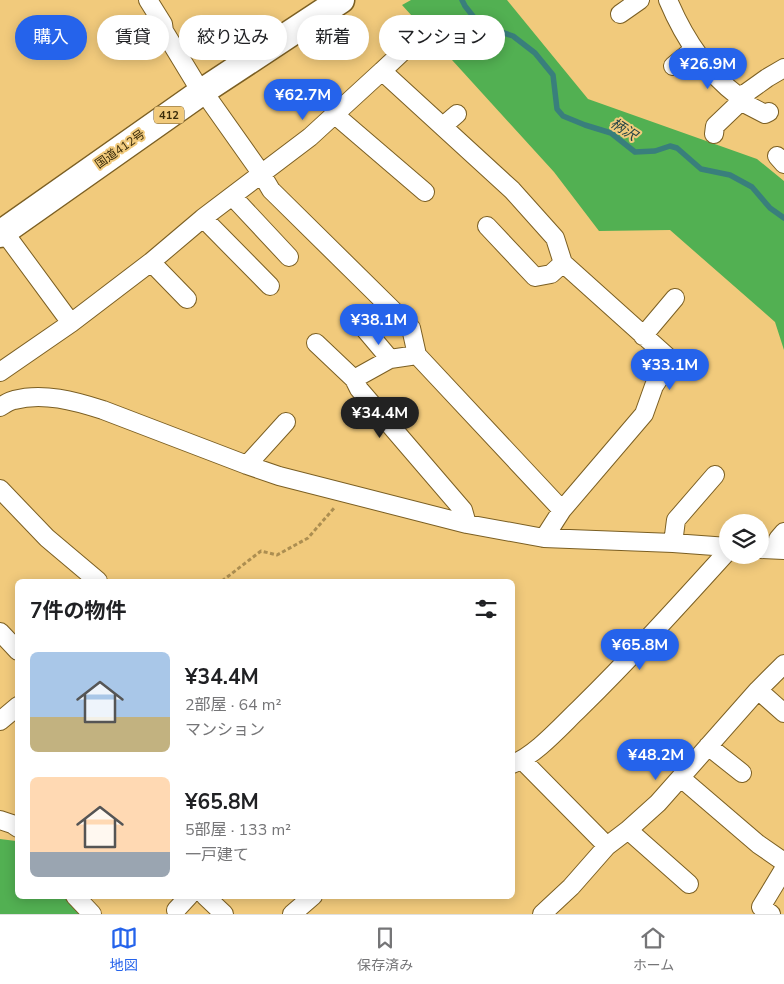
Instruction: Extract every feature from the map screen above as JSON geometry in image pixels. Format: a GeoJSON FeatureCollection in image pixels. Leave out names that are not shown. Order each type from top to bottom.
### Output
{"type":"FeatureCollection","features":[{"type":"Feature","properties":{"kind":"highway","name":"国道412号"},"geometry":{"type":"LineString","coordinates":[[1,232],[203,91],[341,0]]}},
{"type":"Feature","properties":{"kind":"street"},"geometry":{"type":"LineString","coordinates":[[148,0],[157,15]]}},
{"type":"Feature","properties":{"kind":"street"},"geometry":{"type":"LineString","coordinates":[[620,14],[640,0]]}},
{"type":"Feature","properties":{"kind":"street"},"geometry":{"type":"LineString","coordinates":[[668,0],[688,42],[704,63],[738,98],[765,114],[769,112]]}},
{"type":"Feature","properties":{"kind":"street"},"geometry":{"type":"LineString","coordinates":[[169,40],[194,82],[203,91],[271,190],[411,328],[417,355],[562,510]]}},
{"type":"Feature","properties":{"kind":"street"},"geometry":{"type":"LineString","coordinates":[[673,66],[694,50]]}},
{"type":"Feature","properties":{"kind":"street"},"geometry":{"type":"LineString","coordinates":[[0,372],[71,323],[151,262],[203,218],[310,137],[394,60]]}},
{"type":"Feature","properties":{"kind":"street"},"geometry":{"type":"LineString","coordinates":[[714,134],[715,126],[737,105],[738,98],[784,68]]}},
{"type":"Feature","properties":{"kind":"street"},"geometry":{"type":"LineString","coordinates":[[382,71],[443,126],[518,185],[555,238],[563,263],[671,360],[654,386],[644,414],[562,510],[544,538]]}},
{"type":"Feature","properties":{"kind":"street"},"geometry":{"type":"LineString","coordinates":[[334,114],[425,192]]}},
{"type":"Feature","properties":{"kind":"street"},"geometry":{"type":"LineString","coordinates":[[443,126],[457,114]]}},
{"type":"Feature","properties":{"kind":"street"},"geometry":{"type":"LineString","coordinates":[[232,196],[289,256]]}},
{"type":"Feature","properties":{"kind":"street"},"geometry":{"type":"LineString","coordinates":[[203,218],[270,286]]}},
{"type":"Feature","properties":{"kind":"street"},"geometry":{"type":"LineString","coordinates":[[487,226],[535,277],[551,274],[563,263]]}},
{"type":"Feature","properties":{"kind":"street"},"geometry":{"type":"LineString","coordinates":[[1,232],[71,323]]}},
{"type":"Feature","properties":{"kind":"street"},"geometry":{"type":"LineString","coordinates":[[151,262],[187,299]]}},
{"type":"Feature","properties":{"kind":"street"},"geometry":{"type":"LineString","coordinates":[[643,336],[675,298]]}},
{"type":"Feature","properties":{"kind":"street"},"geometry":{"type":"LineString","coordinates":[[363,327],[390,359]]}},
{"type":"Feature","properties":{"kind":"street"},"geometry":{"type":"LineString","coordinates":[[316,343],[354,379],[359,389],[463,510],[466,524]]}},
{"type":"Feature","properties":{"kind":"street"},"geometry":{"type":"LineString","coordinates":[[354,379],[390,359],[417,355]]}},
{"type":"Feature","properties":{"kind":"street"},"geometry":{"type":"LineString","coordinates":[[0,406],[13,400],[32,397],[55,398],[82,404],[103,410],[279,476],[466,524],[544,538],[719,546]]}},
{"type":"Feature","properties":{"kind":"street"},"geometry":{"type":"LineString","coordinates":[[247,465],[286,422]]}},
{"type":"Feature","properties":{"kind":"street"},"geometry":{"type":"LineString","coordinates":[[674,543],[676,520],[715,475]]}},
{"type":"Feature","properties":{"kind":"street"},"geometry":{"type":"LineString","coordinates":[[0,489],[47,538],[96,579]]}},
{"type":"Feature","properties":{"kind":"street"},"geometry":{"type":"LineString","coordinates":[[781,550],[778,539],[784,532]]}},
{"type":"Feature","properties":{"kind":"street"},"geometry":{"type":"LineString","coordinates":[[607,846],[517,762],[551,736],[620,668],[719,561]]}},
{"type":"Feature","properties":{"kind":"street"},"geometry":{"type":"LineString","coordinates":[[0,632],[15,649]]}},
{"type":"Feature","properties":{"kind":"street"},"geometry":{"type":"LineString","coordinates":[[542,914],[571,887],[607,846],[658,803],[758,690],[784,664]]}},
{"type":"Feature","properties":{"kind":"street"},"geometry":{"type":"LineString","coordinates":[[758,690],[784,713]]}},
{"type":"Feature","properties":{"kind":"street"},"geometry":{"type":"LineString","coordinates":[[0,720],[15,708]]}},
{"type":"Feature","properties":{"kind":"street"},"geometry":{"type":"LineString","coordinates":[[708,746],[742,773]]}},
{"type":"Feature","properties":{"kind":"street"},"geometry":{"type":"LineString","coordinates":[[681,778],[758,844],[784,862]]}},
{"type":"Feature","properties":{"kind":"street"},"geometry":{"type":"LineString","coordinates":[[0,820],[15,826]]}},
{"type":"Feature","properties":{"kind":"street"},"geometry":{"type":"LineString","coordinates":[[628,830],[689,884]]}},
{"type":"Feature","properties":{"kind":"street"},"geometry":{"type":"LineString","coordinates":[[771,914],[761,907],[784,869]]}},
{"type":"Feature","properties":{"kind":"street"},"geometry":{"type":"LineString","coordinates":[[78,899],[92,914]]}},
{"type":"Feature","properties":{"kind":"street"},"geometry":{"type":"LineString","coordinates":[[176,910],[186,899]]}},
{"type":"Feature","properties":{"kind":"street"},"geometry":{"type":"LineString","coordinates":[[208,899],[224,914]]}},
{"type":"Feature","properties":{"kind":"street"},"geometry":{"type":"LineString","coordinates":[[292,914],[310,899]]}},
{"type":"Feature","properties":{"kind":"path"},"geometry":{"type":"LineString","coordinates":[[225,579],[261,551],[277,555],[308,538],[340,501],[341,492]]}},
{"type":"Feature","properties":{"kind":"green space"},"geometry":{"type":"Polygon","coordinates":[[[411,0],[507,0],[588,99],[757,159],[784,181],[784,350],[775,322],[670,230],[599,231],[554,172],[452,60],[505,60],[505,15],[411,15],[402,5],[411,0]]]}},
{"type":"Feature","properties":{"kind":"green space"},"geometry":{"type":"Polygon","coordinates":[[[0,839],[15,841],[15,899],[68,899],[81,914],[0,914],[0,839]]]}},
{"type":"Feature","properties":{"kind":"waterway","name":"柄沢"},"geometry":{"type":"LineString","coordinates":[[462,0],[480,25],[513,36],[535,53],[553,75],[557,109],[563,116],[611,133],[635,152],[655,151],[670,146],[677,148],[701,169],[730,175],[752,187],[770,208],[784,218]]}}]}
